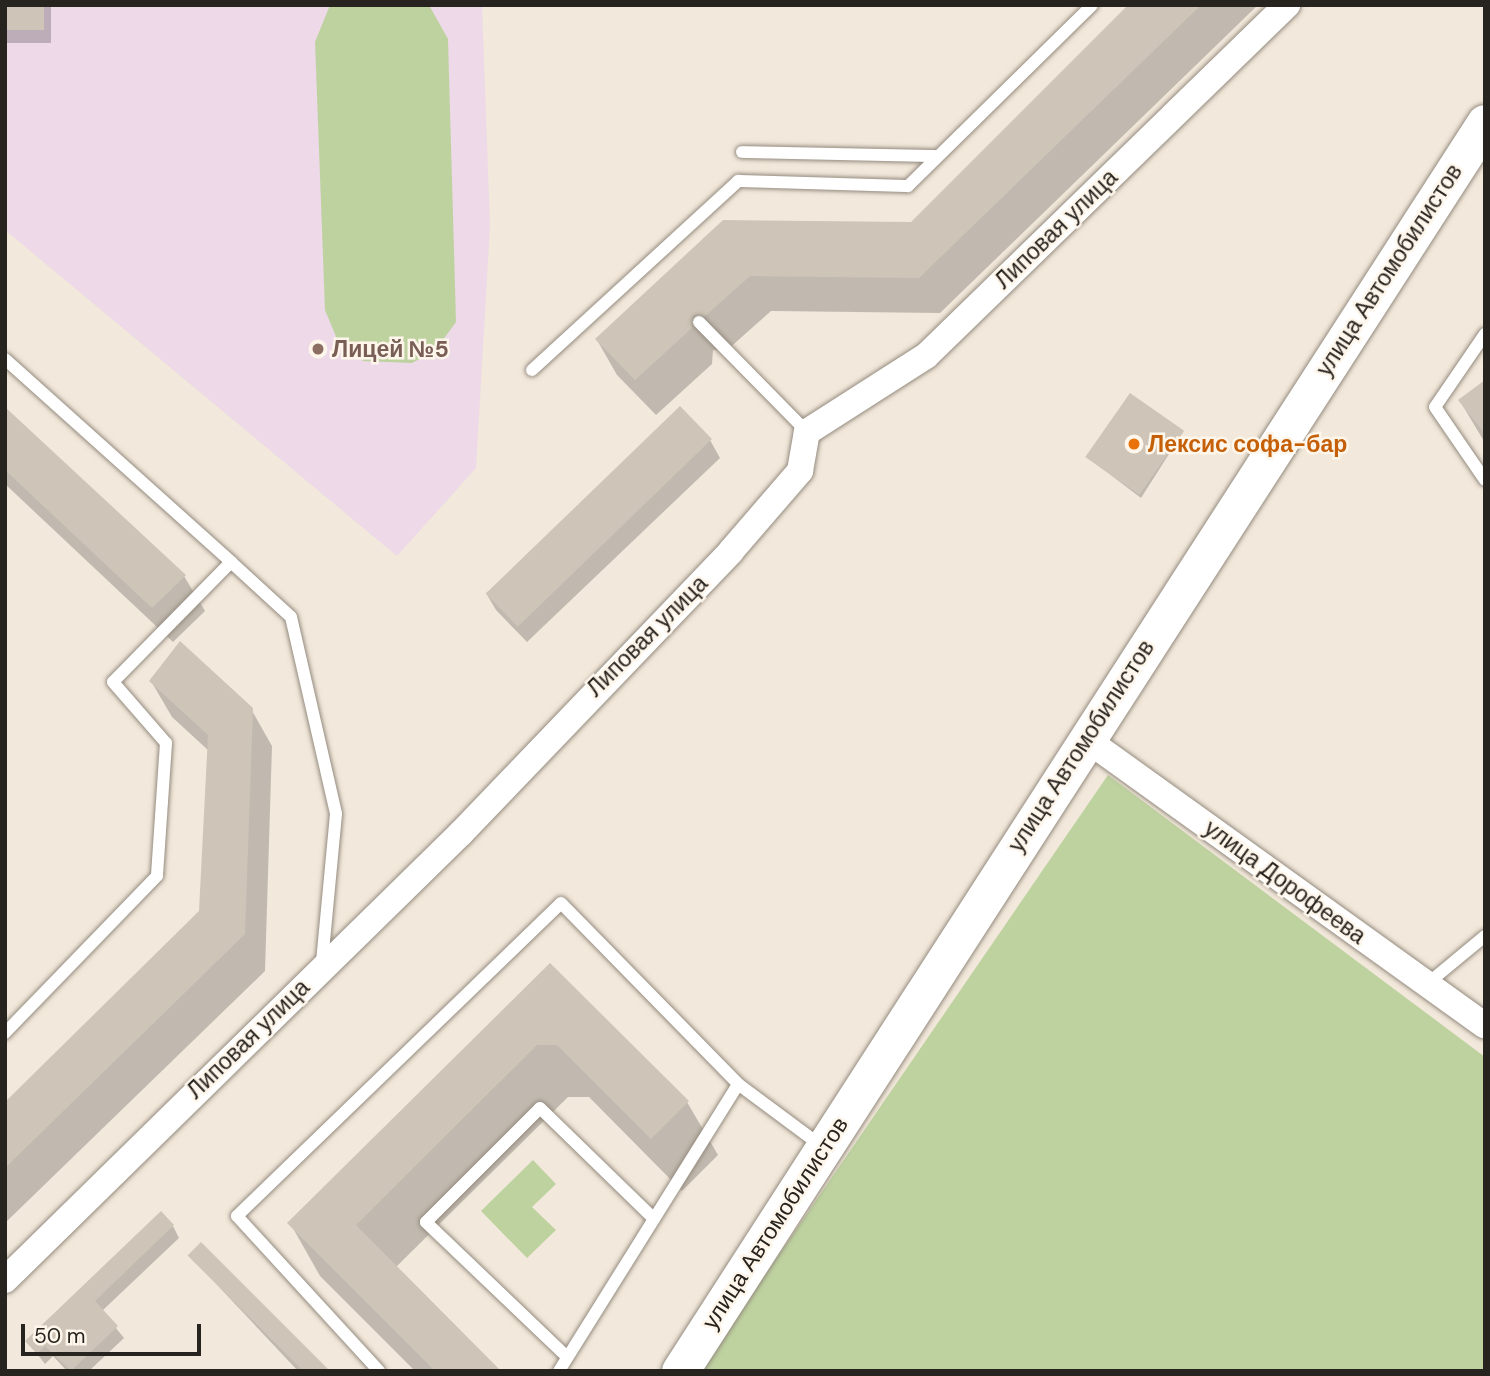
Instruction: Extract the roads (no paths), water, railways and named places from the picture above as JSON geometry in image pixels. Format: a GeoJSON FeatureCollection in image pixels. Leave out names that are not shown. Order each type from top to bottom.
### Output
{"type":"FeatureCollection","features":[{"type":"Feature","properties":{"kind":"street","name":"Липовая улица"},"geometry":{"type":"LineString","coordinates":[[5,1280],[461,833],[731,551],[800,471],[807,432],[926,356],[1287,5]]}},
{"type":"Feature","properties":{"kind":"street","name":"улица Автомобилистов"},"geometry":{"type":"LineString","coordinates":[[680,1371],[1485,122]]}},
{"type":"Feature","properties":{"kind":"street","name":"улица Дорофеева"},"geometry":{"type":"LineString","coordinates":[[1086,739],[1485,1026]]}},
{"type":"Feature","properties":{"kind":"lane"},"geometry":{"type":"LineString","coordinates":[[533,370],[738,181],[908,186],[1092,5]]}},
{"type":"Feature","properties":{"kind":"lane"},"geometry":{"type":"LineString","coordinates":[[742,152],[937,156]]}},
{"type":"Feature","properties":{"kind":"lane"},"geometry":{"type":"LineString","coordinates":[[646,268],[657,279]]}},
{"type":"Feature","properties":{"kind":"lane"},"geometry":{"type":"LineString","coordinates":[[699,322],[807,432]]}},
{"type":"Feature","properties":{"kind":"lane"},"geometry":{"type":"LineString","coordinates":[[1485,334],[1435,407],[1485,480]]}},
{"type":"Feature","properties":{"kind":"lane"},"geometry":{"type":"LineString","coordinates":[[5,359],[291,617],[336,814],[322,967]]}},
{"type":"Feature","properties":{"kind":"lane"},"geometry":{"type":"LineString","coordinates":[[5,1033],[157,876],[166,743],[113,682],[231,562]]}},
{"type":"Feature","properties":{"kind":"lane"},"geometry":{"type":"LineString","coordinates":[[379,1371],[237,1216],[561,903],[738,1084],[824,1147]]}},
{"type":"Feature","properties":{"kind":"lane"},"geometry":{"type":"LineString","coordinates":[[1427,984],[1485,936]]}},
{"type":"Feature","properties":{"kind":"lane"},"geometry":{"type":"LineString","coordinates":[[559,1371],[564,1354],[654,1219],[738,1084]]}},
{"type":"Feature","properties":{"kind":"lane"},"geometry":{"type":"LineString","coordinates":[[564,1354],[426,1222],[540,1108],[654,1219]]}},
{"type":"Feature","properties":{"kind":"place","name":"Лицей №5"},"geometry":{"type":"Point","coordinates":[318,349]}},
{"type":"Feature","properties":{"kind":"place","name":"Лексис софа-бар"},"geometry":{"type":"Point","coordinates":[1134,444]}}]}
